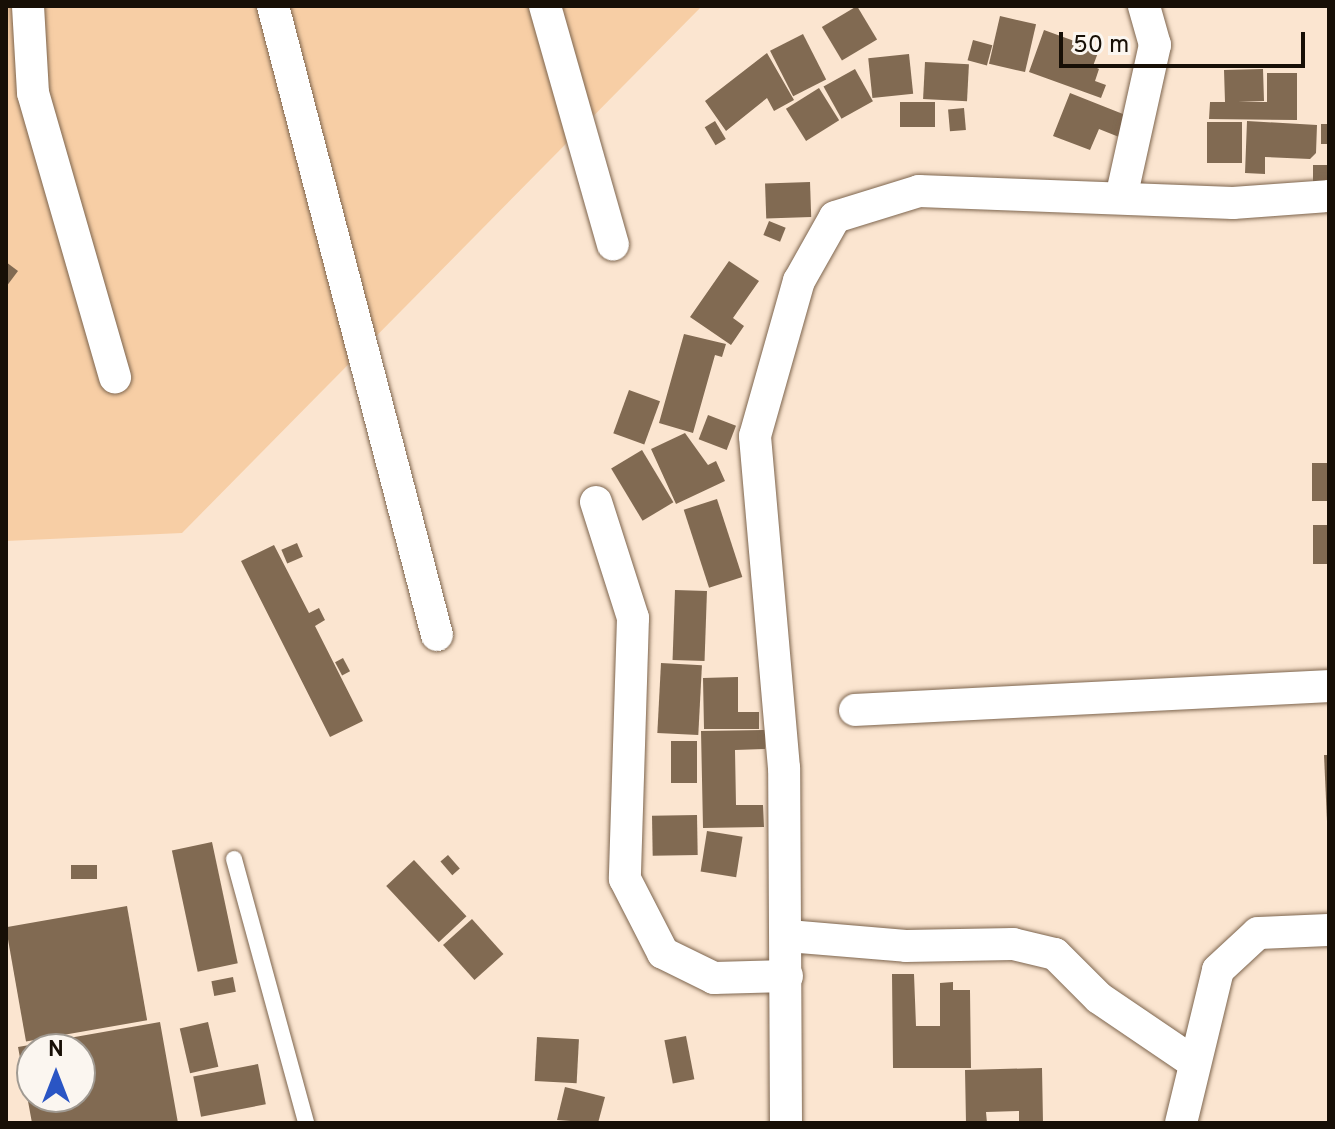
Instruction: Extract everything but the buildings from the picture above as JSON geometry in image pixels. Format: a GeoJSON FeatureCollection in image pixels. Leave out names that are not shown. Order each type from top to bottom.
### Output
{"type":"FeatureCollection","features":[{"type":"Feature","properties":{"kind":"street"},"geometry":{"type":"LineString","coordinates":[[28,6],[33,93],[115,377]]}},
{"type":"Feature","properties":{"kind":"street"},"geometry":{"type":"LineString","coordinates":[[273,6],[437,635]]}},
{"type":"Feature","properties":{"kind":"street"},"geometry":{"type":"LineString","coordinates":[[545,6],[613,245]]}},
{"type":"Feature","properties":{"kind":"street"},"geometry":{"type":"LineString","coordinates":[[1121,198],[1155,45],[1144,6]]}},
{"type":"Feature","properties":{"kind":"street"},"geometry":{"type":"LineString","coordinates":[[786,1123],[788,936],[784,768],[755,436],[799,281],[835,217],[919,191],[1233,203],[1329,196]]}},
{"type":"Feature","properties":{"kind":"street"},"geometry":{"type":"LineString","coordinates":[[596,502],[633,618],[625,879],[663,953],[714,978],[787,976]]}},
{"type":"Feature","properties":{"kind":"street"},"geometry":{"type":"LineString","coordinates":[[855,710],[1329,686]]}},
{"type":"Feature","properties":{"kind":"street"},"geometry":{"type":"LineString","coordinates":[[1181,1123],[1193,1062],[1218,970],[1258,933],[1329,930]]}},
{"type":"Feature","properties":{"kind":"street"},"geometry":{"type":"LineString","coordinates":[[788,936],[906,946],[1013,944],[1055,954],[1099,998],[1193,1062]]}},
{"type":"Feature","properties":{"kind":"lane"},"geometry":{"type":"LineString","coordinates":[[234,859],[306,1123]]}},
{"type":"Feature","properties":{"kind":"shaded area"},"geometry":{"type":"Polygon","coordinates":[[[6,6],[702,6],[182,533],[6,541],[6,6]]]}}]}
